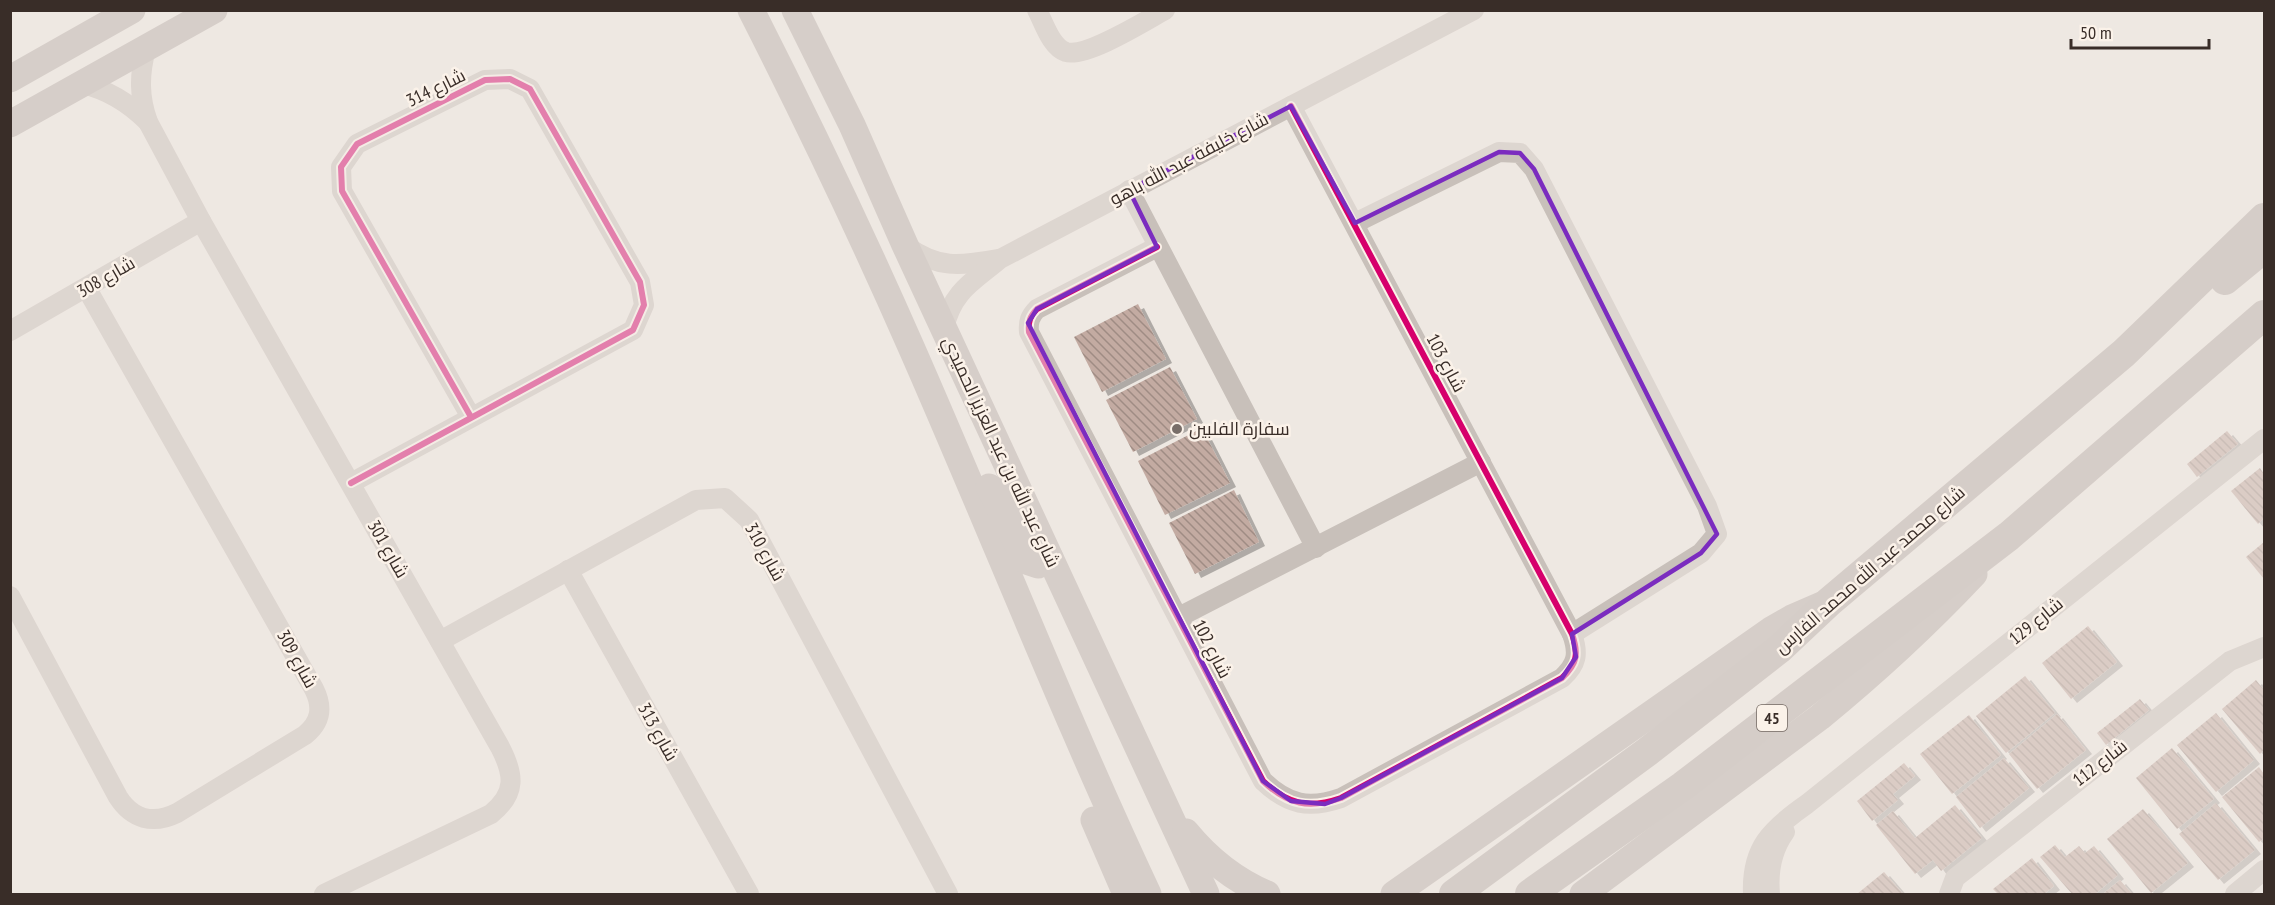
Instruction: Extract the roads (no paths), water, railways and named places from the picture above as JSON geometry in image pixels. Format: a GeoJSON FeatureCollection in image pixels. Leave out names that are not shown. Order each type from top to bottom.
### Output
{"type":"FeatureCollection","features":[{"type":"Feature","properties":{"kind":"main road","name":"شارع محمد عبد الله محمد الفارس"},"geometry":{"type":"LineString","coordinates":[[1454,894],[1748,675],[1829,602],[2124,353],[2265,218]]}},
{"type":"Feature","properties":{"kind":"main road"},"geometry":{"type":"LineString","coordinates":[[2124,353],[2265,248]]}},
{"type":"Feature","properties":{"kind":"main road","name":"45"},"geometry":{"type":"LineString","coordinates":[[1530,894],[1683,786],[2009,536],[2265,315]]}},
{"type":"Feature","properties":{"kind":"street"},"geometry":{"type":"LineString","coordinates":[[10,79],[132,10]]}},
{"type":"Feature","properties":{"kind":"street"},"geometry":{"type":"LineString","coordinates":[[10,124],[214,10]]}},
{"type":"Feature","properties":{"kind":"street","name":"شارع عبد الله بن عبد العزيز الحميدي"},"geometry":{"type":"LineString","coordinates":[[752,10],[826,163],[912,350],[1099,790],[1148,894]]}},
{"type":"Feature","properties":{"kind":"street","name":"شارع عبد الله بن عبد العزيز الحميدي"},"geometry":{"type":"LineString","coordinates":[[795,10],[852,125],[1206,894]]}},
{"type":"Feature","properties":{"kind":"street"},"geometry":{"type":"LineString","coordinates":[[1037,10],[1054,43],[1066,52],[1087,52],[1165,10]]}},
{"type":"Feature","properties":{"kind":"street","name":"شارع خليفة عبد الله باهو"},"geometry":{"type":"LineString","coordinates":[[944,328],[947,315],[959,292],[1000,259],[1291,106],[1448,17],[1474,10]]}},
{"type":"Feature","properties":{"kind":"street","name":"شارع 301"},"geometry":{"type":"LineString","coordinates":[[146,49],[140,80],[143,109],[148,122],[201,221],[509,764],[511,776],[507,797],[500,807],[482,820],[324,894]]}},
{"type":"Feature","properties":{"kind":"street","name":"شارع 314"},"geometry":{"type":"LineString","coordinates":[[351,483],[633,330],[644,305],[640,282],[530,89],[510,79],[485,80],[357,144],[341,167],[342,191],[471,417]]}},
{"type":"Feature","properties":{"kind":"street","name":"شارع 301"},"geometry":{"type":"LineString","coordinates":[[82,84],[116,96],[148,122]]}},
{"type":"Feature","properties":{"kind":"street","name":"شارع 103"},"geometry":{"type":"LineString","coordinates":[[1291,106],[1572,634]]}},
{"type":"Feature","properties":{"kind":"street"},"geometry":{"type":"LineString","coordinates":[[1355,223],[1499,152],[1520,153],[1534,169],[1707,506],[1718,534],[1701,553],[1572,634]]}},
{"type":"Feature","properties":{"kind":"street"},"geometry":{"type":"LineString","coordinates":[[1129,190],[1316,548]]}},
{"type":"Feature","properties":{"kind":"street","name":"شارع 308"},"geometry":{"type":"LineString","coordinates":[[10,331],[87,289],[201,221]]}},
{"type":"Feature","properties":{"kind":"street","name":"شارع خليفة عبد الله باهو"},"geometry":{"type":"LineString","coordinates":[[905,244],[929,260],[953,266],[1000,259]]}},
{"type":"Feature","properties":{"kind":"street","name":"شارع 102"},"geometry":{"type":"LineString","coordinates":[[1157,247],[1037,309],[1031,315],[1028,323],[1029,332],[1263,781],[1275,793],[1291,801],[1308,805],[1325,804],[1341,798],[1562,678],[1572,668],[1576,657],[1576,645],[1572,634]]}},
{"type":"Feature","properties":{"kind":"street","name":"شارع 309"},"geometry":{"type":"LineString","coordinates":[[10,596],[118,797],[124,807],[143,819],[155,820],[177,813],[305,735],[317,722],[320,705],[314,689],[87,289]]}},
{"type":"Feature","properties":{"kind":"street"},"geometry":{"type":"LineString","coordinates":[[912,350],[956,420],[1023,557],[1029,563],[1038,565],[1050,558]]}},
{"type":"Feature","properties":{"kind":"street","name":"شارع 129"},"geometry":{"type":"LineString","coordinates":[[1753,894],[1754,868],[1764,842],[1783,821],[2265,439]]}},
{"type":"Feature","properties":{"kind":"street","name":"شارع 102"},"geometry":{"type":"LineString","coordinates":[[1179,617],[1481,462]]}},
{"type":"Feature","properties":{"kind":"street","name":"شارع 310"},"geometry":{"type":"LineString","coordinates":[[440,640],[696,500],[725,498],[748,520],[948,894]]}},
{"type":"Feature","properties":{"kind":"street"},"geometry":{"type":"LineString","coordinates":[[1583,894],[1854,689],[1920,630],[2009,536]]}},
{"type":"Feature","properties":{"kind":"street","name":"شارع 313"},"geometry":{"type":"LineString","coordinates":[[568,570],[748,894]]}},
{"type":"Feature","properties":{"kind":"street"},"geometry":{"type":"LineString","coordinates":[[1394,894],[1771,630],[1829,602]]}},
{"type":"Feature","properties":{"kind":"street","name":"شارع 112"},"geometry":{"type":"LineString","coordinates":[[1949,894],[1955,878],[2230,660],[2265,647]]}},
{"type":"Feature","properties":{"kind":"street"},"geometry":{"type":"LineString","coordinates":[[1056,690],[1075,767],[1123,888]]}},
{"type":"Feature","properties":{"kind":"street"},"geometry":{"type":"LineString","coordinates":[[1163,803],[1215,863],[1231,875],[1267,894]]}},
{"type":"Feature","properties":{"kind":"street","name":"شارع 129"},"geometry":{"type":"LineString","coordinates":[[1770,894],[1770,868],[1779,840],[1807,804]]}},
{"type":"Feature","properties":{"kind":"street"},"geometry":{"type":"LineString","coordinates":[[2235,894],[2265,870]]}},
{"type":"Feature","properties":{"kind":"place","name":"سفارة الفلبين"},"geometry":{"type":"Point","coordinates":[1177,429]}}]}
